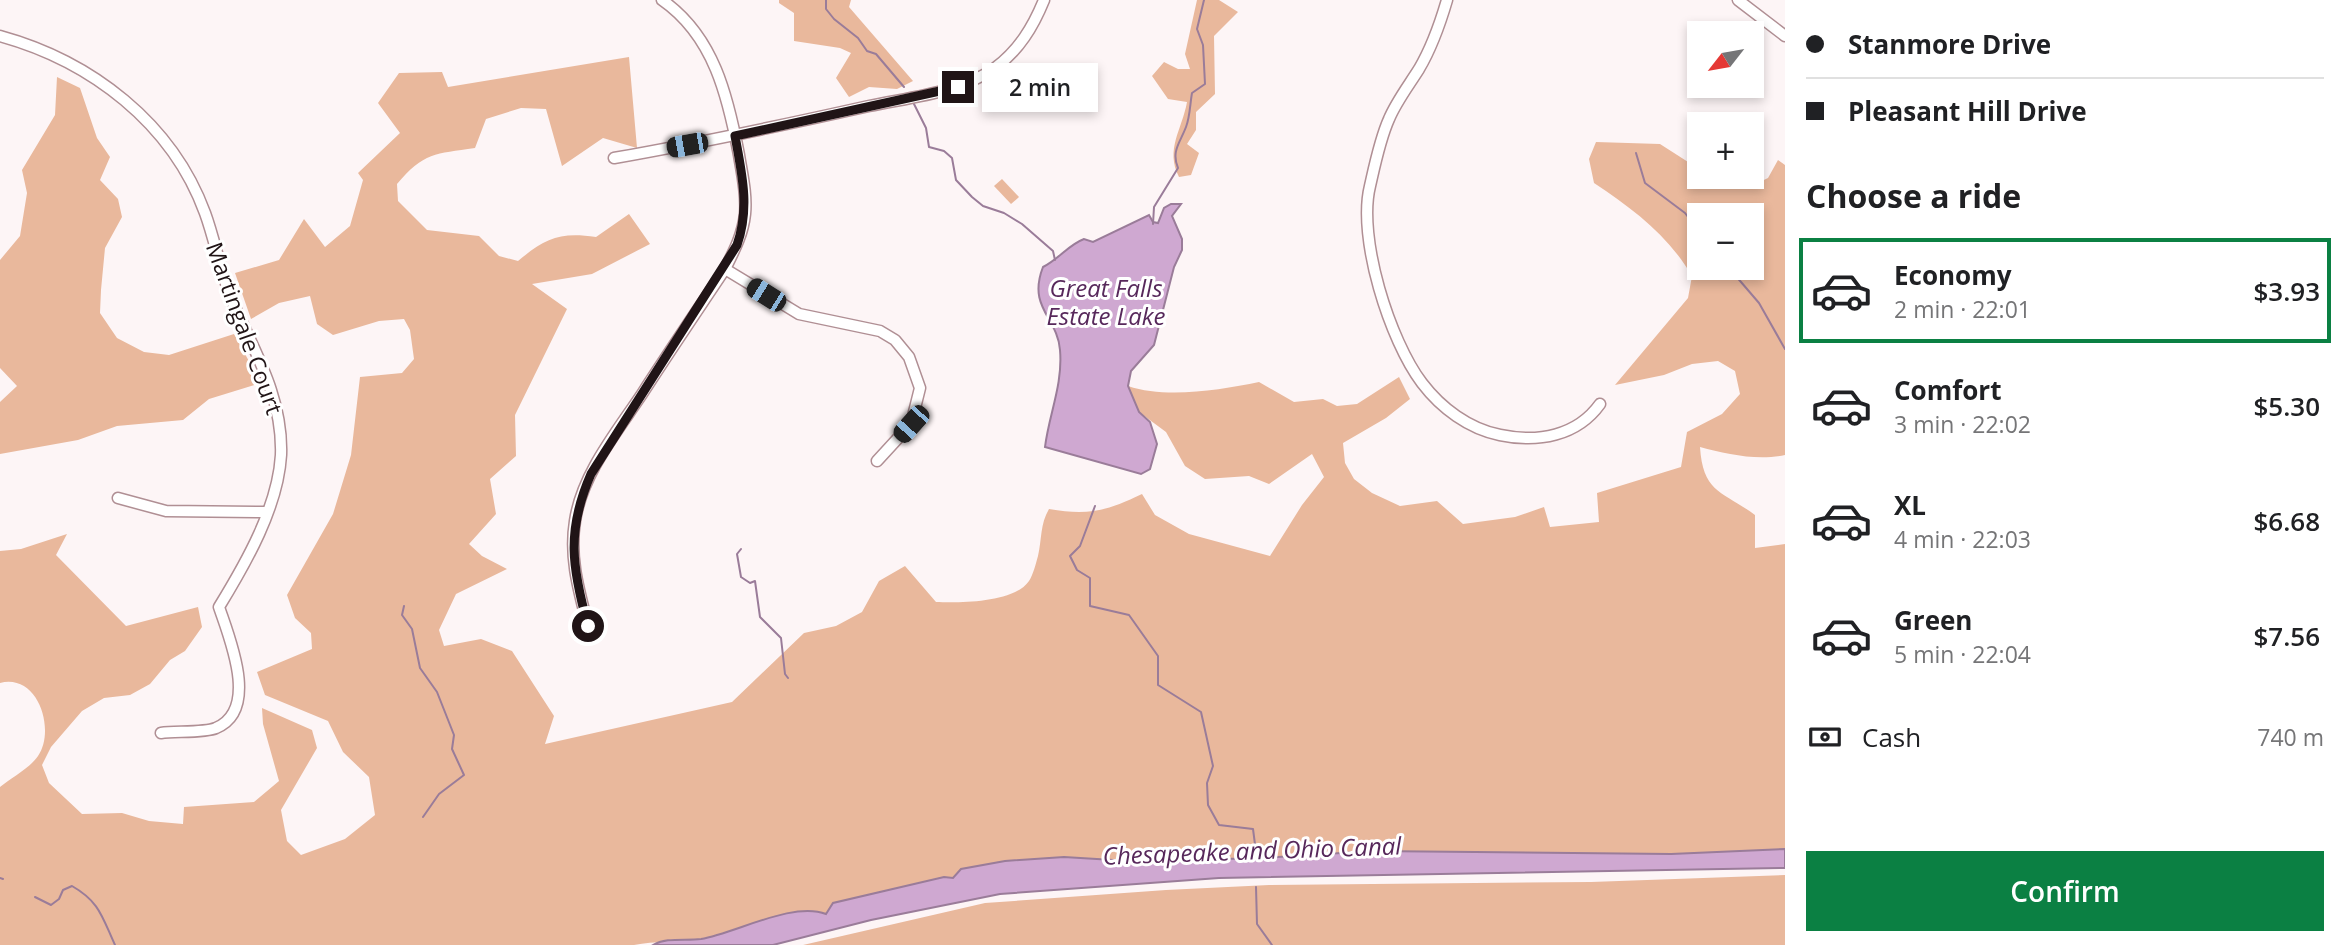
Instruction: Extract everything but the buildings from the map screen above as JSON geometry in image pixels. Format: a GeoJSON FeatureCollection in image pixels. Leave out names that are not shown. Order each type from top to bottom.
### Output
{"type":"FeatureCollection","features":[{"type":"Feature","properties":{"kind":"street"},"geometry":{"type":"LineString","coordinates":[[588,626],[575,577],[573,540],[580,499],[598,462],[724,269],[737,245],[745,213],[744,186],[735,136],[718,71],[707,48],[691,27],[663,0]]}},
{"type":"Feature","properties":{"kind":"street"},"geometry":{"type":"LineString","coordinates":[[614,158],[735,136],[958,87],[974,80],[1012,54],[1025,38],[1044,0]]}},
{"type":"Feature","properties":{"kind":"street"},"geometry":{"type":"LineString","coordinates":[[1447,0],[1434,40],[1389,119],[1369,189],[1368,235],[1384,302],[1421,382],[1437,401],[1460,419],[1480,429],[1509,436],[1543,438],[1572,430],[1589,419],[1600,404]]}},
{"type":"Feature","properties":{"kind":"street"},"geometry":{"type":"LineString","coordinates":[[1738,0],[1785,36]]}},
{"type":"Feature","properties":{"kind":"street","name":"Martingale Court"},"geometry":{"type":"LineString","coordinates":[[0,36],[40,49],[102,82],[144,117],[161,136],[190,180],[205,213],[233,302],[275,400],[281,456],[276,483],[250,551],[219,607],[239,671],[240,692],[232,715],[216,729],[161,733]]}},
{"type":"Feature","properties":{"kind":"street"},"geometry":{"type":"LineString","coordinates":[[724,269],[799,314],[880,331],[895,340],[909,357],[920,388],[911,424],[877,461]]}},
{"type":"Feature","properties":{"kind":"street"},"geometry":{"type":"LineString","coordinates":[[118,498],[166,511],[266,512]]}},
{"type":"Feature","properties":{"kind":"shaded area"},"geometry":{"type":"Polygon","coordinates":[[[779,0],[851,0],[849,7],[913,81],[897,89],[869,87],[849,97],[836,78],[851,53],[840,48],[794,41],[794,13],[779,3],[779,0]]]}},
{"type":"Feature","properties":{"kind":"shaded area"},"geometry":{"type":"Polygon","coordinates":[[[1197,0],[1219,0],[1238,12],[1214,36],[1215,94],[1196,112],[1196,130],[1187,144],[1199,153],[1191,175],[1179,177],[1175,167],[1174,148],[1187,102],[1168,99],[1152,76],[1164,62],[1178,69],[1190,69],[1185,54],[1197,0]]]}},
{"type":"Feature","properties":{"kind":"shaded area"},"geometry":{"type":"Polygon","coordinates":[[[629,57],[637,148],[603,138],[562,166],[546,109],[521,108],[486,119],[475,148],[431,156],[415,166],[397,184],[398,201],[427,230],[479,236],[499,256],[518,261],[554,238],[572,235],[596,237],[629,214],[650,244],[592,274],[532,284],[567,309],[515,415],[516,456],[490,479],[496,514],[469,544],[482,556],[507,569],[456,594],[439,630],[444,646],[481,639],[512,651],[554,716],[545,744],[732,702],[804,633],[836,626],[862,612],[879,581],[905,566],[936,602],[986,600],[1011,594],[1022,588],[1032,576],[1044,520],[1049,509],[1086,512],[1118,504],[1142,494],[1155,515],[1189,534],[1270,556],[1302,505],[1324,477],[1312,454],[1269,484],[1249,476],[1205,479],[1185,466],[1166,432],[1139,412],[1128,386],[1176,393],[1259,382],[1294,402],[1323,399],[1337,406],[1357,404],[1399,377],[1410,399],[1386,418],[1343,443],[1345,463],[1354,479],[1372,493],[1400,506],[1437,501],[1463,524],[1515,517],[1544,507],[1550,527],[1599,522],[1597,493],[1681,467],[1687,432],[1722,414],[1740,394],[1735,371],[1718,361],[1692,364],[1664,375],[1615,385],[1688,298],[1691,280],[1764,280],[1764,203],[1687,203],[1687,268],[1661,235],[1594,183],[1589,159],[1596,142],[1660,144],[1687,161],[1687,189],[1764,189],[1764,180],[1768,178],[1778,160],[1785,165],[1785,455],[1753,457],[1700,447],[1705,474],[1710,483],[1755,515],[1755,548],[1785,544],[1785,849],[1671,854],[1373,851],[1248,859],[1181,858],[1146,862],[1064,857],[1005,861],[961,869],[953,878],[833,903],[827,914],[798,912],[699,939],[634,945],[0,945],[0,787],[35,760],[43,745],[45,732],[40,706],[33,695],[13,682],[0,683],[0,551],[21,549],[67,534],[56,555],[126,626],[198,607],[202,627],[185,651],[170,660],[150,684],[130,695],[104,698],[82,711],[51,747],[42,765],[49,783],[82,814],[122,813],[149,821],[183,824],[184,807],[254,802],[279,781],[263,724],[262,708],[312,730],[317,748],[281,810],[287,841],[301,855],[345,839],[375,815],[369,777],[343,752],[328,721],[265,695],[257,672],[312,649],[311,633],[295,618],[287,595],[333,514],[351,455],[360,377],[402,373],[414,359],[410,330],[404,319],[379,321],[333,335],[317,324],[310,296],[279,303],[251,319],[235,273],[279,260],[304,219],[325,247],[350,226],[363,180],[358,173],[400,133],[378,103],[399,73],[442,72],[448,87],[629,57]]]}},
{"type":"Feature","properties":{"kind":"shaded area"},"geometry":{"type":"Polygon","coordinates":[[[57,77],[80,88],[97,138],[110,157],[100,180],[118,199],[122,217],[105,248],[100,313],[117,338],[144,352],[169,355],[234,334],[261,383],[209,399],[183,420],[117,426],[78,440],[0,454],[0,402],[17,386],[0,368],[0,260],[20,236],[27,193],[22,170],[55,115],[57,77]]]}},
{"type":"Feature","properties":{"kind":"shaded area"},"geometry":{"type":"Polygon","coordinates":[[[1002,179],[1019,197],[1011,204],[994,186],[1002,179]]]}},
{"type":"Feature","properties":{"kind":"shaded area"},"geometry":{"type":"Polygon","coordinates":[[[1785,875],[1785,945],[803,945],[985,903],[1166,890],[1269,885],[1591,882],[1785,875]]]}},
{"type":"Feature","properties":{"kind":"water","name":"Great Falls Estate Lake"},"geometry":{"type":"Polygon","coordinates":[[[1171,204],[1181,204],[1172,216],[1182,239],[1182,250],[1174,267],[1154,345],[1131,371],[1128,386],[1139,412],[1150,422],[1157,444],[1150,469],[1141,474],[1045,447],[1058,387],[1060,350],[1054,329],[1041,303],[1039,281],[1043,267],[1084,239],[1093,242],[1149,215],[1153,222],[1158,223],[1164,208],[1171,204]]]}},
{"type":"Feature","properties":{"kind":"water","name":"Chesapeake and Ohio Canal"},"geometry":{"type":"Polygon","coordinates":[[[1785,849],[1785,868],[1219,878],[1000,894],[871,920],[773,945],[653,945],[670,940],[715,936],[764,919],[797,912],[826,914],[833,903],[944,877],[953,878],[961,869],[1005,861],[1064,857],[1146,862],[1181,858],[1248,859],[1373,851],[1671,854],[1785,849]]]}},
{"type":"Feature","properties":{"kind":"waterway"},"geometry":{"type":"LineString","coordinates":[[826,0],[826,9],[834,19],[858,38],[867,51],[876,54],[904,87]]}},
{"type":"Feature","properties":{"kind":"waterway"},"geometry":{"type":"LineString","coordinates":[[1153,224],[1154,207],[1178,168],[1176,152],[1187,123],[1192,93],[1205,84],[1203,45],[1197,29],[1204,0]]}},
{"type":"Feature","properties":{"kind":"waterway"},"geometry":{"type":"LineString","coordinates":[[914,104],[926,128],[929,147],[944,151],[952,158],[956,180],[983,206],[1004,213],[1022,224],[1053,251],[1055,260]]}},
{"type":"Feature","properties":{"kind":"waterway"},"geometry":{"type":"LineString","coordinates":[[1636,153],[1645,183],[1687,216]]}},
{"type":"Feature","properties":{"kind":"waterway"},"geometry":{"type":"LineString","coordinates":[[1739,280],[1759,303],[1785,349]]}},
{"type":"Feature","properties":{"kind":"waterway"},"geometry":{"type":"LineString","coordinates":[[1095,506],[1080,546],[1070,556],[1077,570],[1090,578],[1090,606],[1129,615],[1158,656],[1158,685],[1201,712],[1213,766],[1207,783],[1208,805],[1219,825],[1253,829],[1256,852]]}},
{"type":"Feature","properties":{"kind":"waterway"},"geometry":{"type":"LineString","coordinates":[[741,549],[737,554],[741,577],[750,583],[755,581],[760,617],[781,638],[785,674],[788,678]]}},
{"type":"Feature","properties":{"kind":"waterway"},"geometry":{"type":"LineString","coordinates":[[404,606],[402,615],[412,629],[420,668],[437,692],[454,735],[452,749],[464,775],[439,794],[423,817]]}},
{"type":"Feature","properties":{"kind":"waterway"},"geometry":{"type":"LineString","coordinates":[[35,897],[51,905],[59,899],[63,890],[72,886],[94,904],[115,945]]}},
{"type":"Feature","properties":{"kind":"waterway"},"geometry":{"type":"LineString","coordinates":[[1256,887],[1257,924],[1272,945]]}},
{"type":"Feature","properties":{"kind":"route"},"geometry":{"type":"LineString","coordinates":[[588,626],[575,577],[573,540],[580,499],[591,474],[737,245],[745,213],[744,186],[735,136],[958,87]]}}]}
